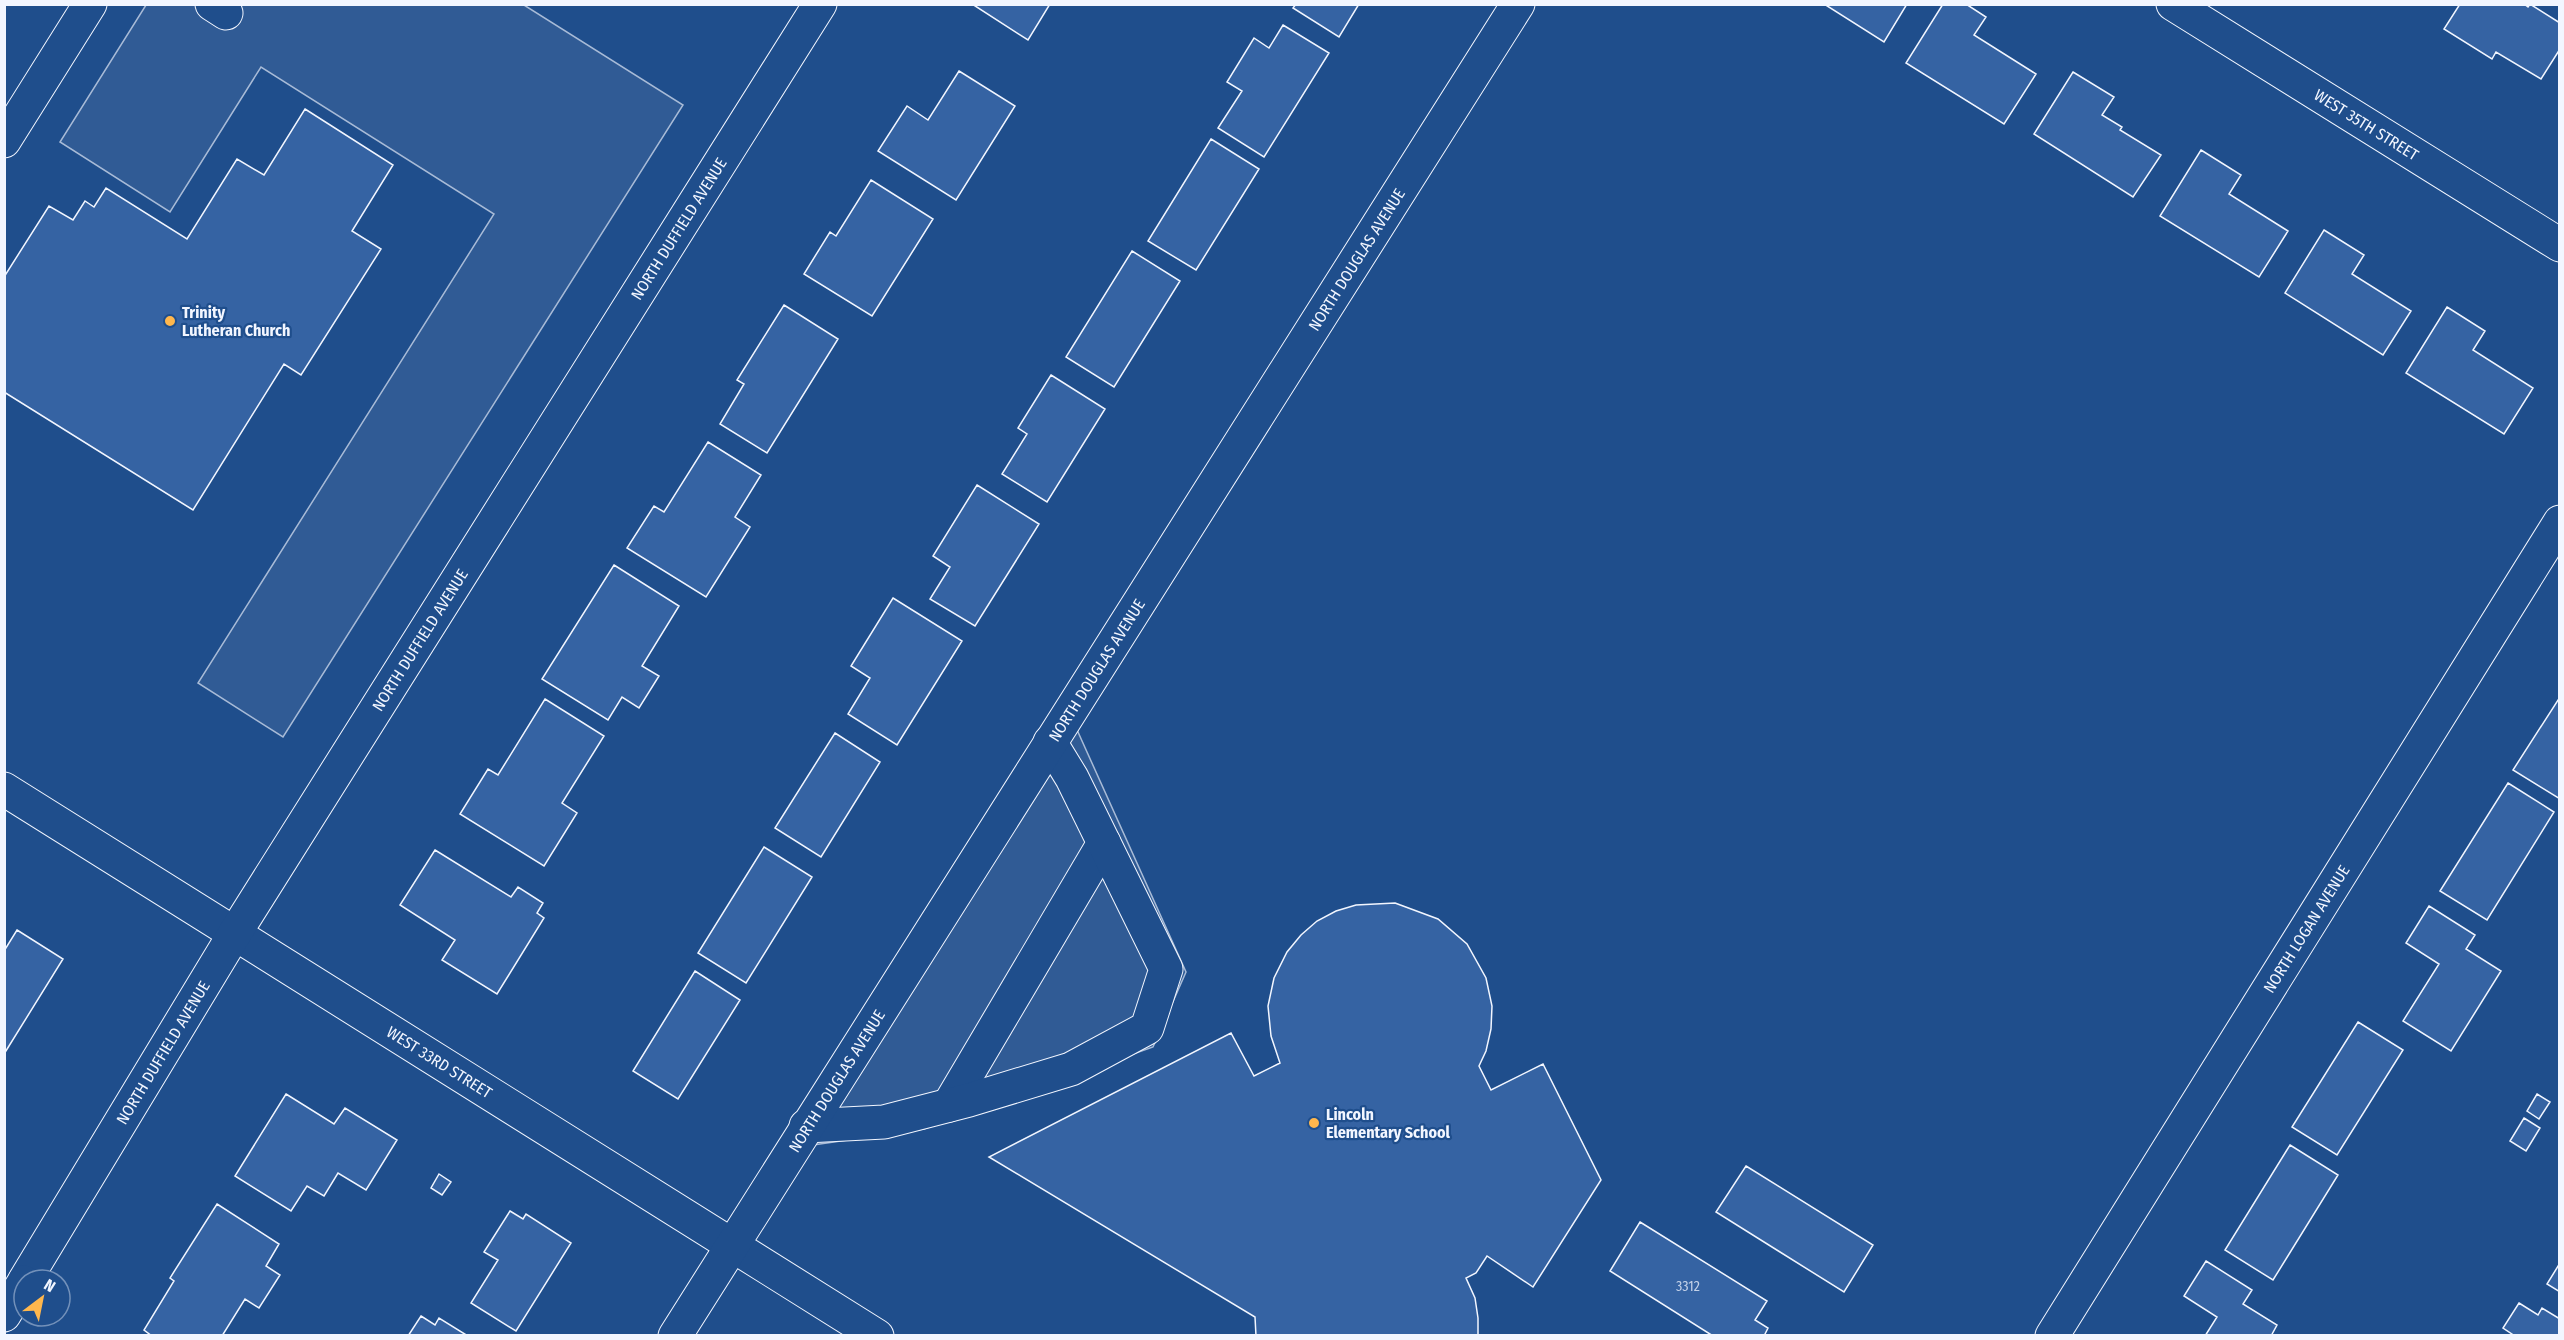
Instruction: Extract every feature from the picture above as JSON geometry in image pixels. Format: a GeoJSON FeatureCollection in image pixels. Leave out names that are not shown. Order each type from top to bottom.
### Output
{"type":"FeatureCollection","features":[{"type":"Feature","properties":{"kind":"street"},"geometry":{"type":"LineString","coordinates":[[4,141],[90,4]]}},
{"type":"Feature","properties":{"kind":"street","name":"NORTH DUFFIELD AVENUE"},"geometry":{"type":"LineString","coordinates":[[33,1268],[235,933],[820,4]]}},
{"type":"Feature","properties":{"kind":"street","name":"NORTH DOUGLAS AVENUE"},"geometry":{"type":"LineString","coordinates":[[675,1335],[1518,4]]}},
{"type":"Feature","properties":{"kind":"street","name":"WEST 35TH STREET"},"geometry":{"type":"LineString","coordinates":[[2173,4],[2559,245]]}},
{"type":"Feature","properties":{"kind":"street","name":"NORTH LOGAN AVENUE"},"geometry":{"type":"LineString","coordinates":[[2052,1335],[2559,522]]}},
{"type":"Feature","properties":{"kind":"street"},"geometry":{"type":"LineString","coordinates":[[806,1126],[884,1122],[949,1105],[1071,1069],[1147,1028],[1166,969],[1072,778],[1050,742]]}},
{"type":"Feature","properties":{"kind":"street","name":"WEST 33RD STREET"},"geometry":{"type":"LineString","coordinates":[[4,789],[877,1335]]}},
{"type":"Feature","properties":{"kind":"street"},"geometry":{"type":"LineString","coordinates":[[949,1105],[1104,843]]}},
{"type":"Feature","properties":{"kind":"shaded area"},"geometry":{"type":"Polygon","coordinates":[[[146,5],[524,5],[683,105],[283,737],[198,683],[494,214],[261,67],[170,212],[60,142],[146,5]]]}},
{"type":"Feature","properties":{"kind":"shaded area"},"geometry":{"type":"Polygon","coordinates":[[[1069,712],[1186,972],[1153,1047],[924,1129],[792,1148],[1069,712]]]}},
{"type":"Feature","properties":{"kind":"building"},"geometry":{"type":"Polygon","coordinates":[[[972,4],[1050,4],[1028,40],[972,4]]]}},
{"type":"Feature","properties":{"kind":"building"},"geometry":{"type":"Polygon","coordinates":[[[1296,4],[1359,4],[1339,37],[1293,8],[1296,4]]]}},
{"type":"Feature","properties":{"kind":"building"},"geometry":{"type":"Polygon","coordinates":[[[1824,4],[1907,4],[1884,42],[1824,4]]]}},
{"type":"Feature","properties":{"kind":"building"},"geometry":{"type":"Polygon","coordinates":[[[1943,4],[1966,4],[1986,17],[1974,35],[2036,74],[2004,124],[1906,63],[1943,4]]]}},
{"type":"Feature","properties":{"kind":"building"},"geometry":{"type":"Polygon","coordinates":[[[2460,4],[2524,4],[2528,7],[2530,4],[2560,23],[2560,49],[2541,79],[2496,52],[2492,59],[2444,29],[2460,4]]]}},
{"type":"Feature","properties":{"kind":"building"},"geometry":{"type":"Polygon","coordinates":[[[1283,25],[1329,53],[1264,157],[1218,128],[1242,91],[1227,82],[1254,38],[1269,48],[1283,25]]]}},
{"type":"Feature","properties":{"kind":"building"},"geometry":{"type":"Polygon","coordinates":[[[959,71],[1015,106],[956,200],[878,151],[907,106],[928,120],[959,71]]]}},
{"type":"Feature","properties":{"kind":"building"},"geometry":{"type":"Polygon","coordinates":[[[2073,72],[2114,97],[2102,115],[2122,127],[2120,130],[2161,155],[2133,197],[2034,134],[2073,72]]]}},
{"type":"Feature","properties":{"kind":"building","name":"Trinity Lutheran Church"},"geometry":{"type":"Polygon","coordinates":[[[305,109],[393,165],[352,231],[381,249],[301,375],[284,364],[193,510],[4,392],[4,277],[49,206],[73,220],[85,201],[94,207],[106,188],[187,239],[237,159],[264,175],[305,109]]]}},
{"type":"Feature","properties":{"kind":"building"},"geometry":{"type":"Polygon","coordinates":[[[1211,139],[1259,169],[1196,270],[1148,241],[1211,139]]]}},
{"type":"Feature","properties":{"kind":"building"},"geometry":{"type":"Polygon","coordinates":[[[2201,150],[2241,175],[2229,194],[2288,231],[2259,277],[2160,216],[2201,150]]]}},
{"type":"Feature","properties":{"kind":"building"},"geometry":{"type":"Polygon","coordinates":[[[871,180],[933,219],[872,316],[804,274],[830,232],[836,236],[871,180]]]}},
{"type":"Feature","properties":{"kind":"building"},"geometry":{"type":"Polygon","coordinates":[[[2324,230],[2364,255],[2352,274],[2411,311],[2383,355],[2285,293],[2324,230]]]}},
{"type":"Feature","properties":{"kind":"building"},"geometry":{"type":"Polygon","coordinates":[[[1132,251],[1180,281],[1114,387],[1066,357],[1132,251]]]}},
{"type":"Feature","properties":{"kind":"building"},"geometry":{"type":"Polygon","coordinates":[[[784,305],[838,339],[767,453],[720,424],[744,384],[737,380],[784,305]]]}},
{"type":"Feature","properties":{"kind":"building"},"geometry":{"type":"Polygon","coordinates":[[[2447,307],[2485,331],[2473,350],[2533,388],[2504,434],[2406,373],[2447,307]]]}},
{"type":"Feature","properties":{"kind":"building"},"geometry":{"type":"Polygon","coordinates":[[[1051,375],[1105,409],[1047,502],[1002,474],[1027,434],[1018,428],[1051,375]]]}},
{"type":"Feature","properties":{"kind":"building"},"geometry":{"type":"Polygon","coordinates":[[[708,442],[761,475],[735,517],[750,527],[706,597],[627,548],[654,506],[664,512],[708,442]]]}},
{"type":"Feature","properties":{"kind":"building"},"geometry":{"type":"Polygon","coordinates":[[[977,485],[1039,524],[975,626],[930,599],[950,567],[933,556],[977,485]]]}},
{"type":"Feature","properties":{"kind":"building"},"geometry":{"type":"Polygon","coordinates":[[[614,565],[679,606],[642,666],[659,676],[639,708],[622,697],[608,720],[542,679],[614,565]]]}},
{"type":"Feature","properties":{"kind":"building"},"geometry":{"type":"Polygon","coordinates":[[[893,598],[962,641],[897,745],[848,714],[870,678],[851,666],[893,598]]]}},
{"type":"Feature","properties":{"kind":"building"},"geometry":{"type":"Polygon","coordinates":[[[2560,697],[2560,799],[2513,770],[2560,697]]]}},
{"type":"Feature","properties":{"kind":"building"},"geometry":{"type":"Polygon","coordinates":[[[545,699],[604,736],[562,803],[577,813],[544,866],[460,814],[488,769],[498,775],[545,699]]]}},
{"type":"Feature","properties":{"kind":"building"},"geometry":{"type":"Polygon","coordinates":[[[835,733],[880,762],[821,857],[775,828],[835,733]]]}},
{"type":"Feature","properties":{"kind":"building"},"geometry":{"type":"Polygon","coordinates":[[[2508,783],[2554,812],[2487,920],[2440,891],[2508,783]]]}},
{"type":"Feature","properties":{"kind":"building"},"geometry":{"type":"Polygon","coordinates":[[[764,847],[812,877],[746,983],[698,953],[764,847]]]}},
{"type":"Feature","properties":{"kind":"building"},"geometry":{"type":"Polygon","coordinates":[[[435,850],[511,897],[518,887],[543,903],[537,913],[544,918],[497,994],[442,960],[455,940],[400,905],[435,850]]]}},
{"type":"Feature","properties":{"kind":"building","name":"Lincoln Elementary School"},"geometry":{"type":"Polygon","coordinates":[[[1395,903],[1438,919],[1467,944],[1486,978],[1492,1006],[1491,1029],[1486,1051],[1479,1066],[1491,1090],[1543,1064],[1601,1180],[1533,1287],[1487,1256],[1476,1273],[1466,1278],[1475,1298],[1478,1336],[1256,1336],[1255,1317],[989,1157],[1231,1033],[1254,1076],[1280,1063],[1271,1036],[1268,1006],[1274,978],[1287,952],[1317,921],[1336,911],[1356,905],[1395,903]]]}},
{"type":"Feature","properties":{"kind":"building"},"geometry":{"type":"Polygon","coordinates":[[[2429,906],[2475,935],[2466,949],[2501,971],[2451,1051],[2403,1021],[2439,964],[2406,943],[2429,906]]]}},
{"type":"Feature","properties":{"kind":"building"},"geometry":{"type":"Polygon","coordinates":[[[17,930],[63,959],[4,1054],[4,951],[17,930]]]}},
{"type":"Feature","properties":{"kind":"building"},"geometry":{"type":"Polygon","coordinates":[[[695,971],[740,1000],[678,1099],[633,1071],[695,971]]]}},
{"type":"Feature","properties":{"kind":"building"},"geometry":{"type":"Polygon","coordinates":[[[2358,1022],[2403,1050],[2337,1155],[2292,1127],[2358,1022]]]}},
{"type":"Feature","properties":{"kind":"building"},"geometry":{"type":"Polygon","coordinates":[[[286,1094],[334,1124],[345,1108],[397,1140],[366,1190],[338,1173],[324,1196],[307,1186],[291,1211],[235,1176],[286,1094]]]}},
{"type":"Feature","properties":{"kind":"building"},"geometry":{"type":"Polygon","coordinates":[[[2537,1094],[2550,1102],[2539,1119],[2527,1111],[2537,1094]]]}},
{"type":"Feature","properties":{"kind":"building"},"geometry":{"type":"Polygon","coordinates":[[[2524,1118],[2540,1128],[2526,1151],[2510,1141],[2524,1118]]]}},
{"type":"Feature","properties":{"kind":"building"},"geometry":{"type":"Polygon","coordinates":[[[2290,1145],[2338,1175],[2273,1280],[2225,1250],[2290,1145]]]}},
{"type":"Feature","properties":{"kind":"building"},"geometry":{"type":"Polygon","coordinates":[[[1746,1166],[1873,1245],[1844,1292],[1716,1212],[1746,1166]]]}},
{"type":"Feature","properties":{"kind":"building"},"geometry":{"type":"Polygon","coordinates":[[[439,1174],[451,1182],[442,1195],[431,1188],[439,1174]]]}},
{"type":"Feature","properties":{"kind":"building"},"geometry":{"type":"Polygon","coordinates":[[[217,1204],[279,1244],[266,1266],[280,1275],[259,1308],[245,1299],[222,1336],[152,1336],[144,1330],[174,1281],[170,1278],[217,1204]]]}},
{"type":"Feature","properties":{"kind":"building"},"geometry":{"type":"Polygon","coordinates":[[[510,1211],[523,1219],[526,1214],[571,1243],[516,1331],[471,1303],[498,1260],[484,1252],[510,1211]]]}},
{"type":"Feature","properties":{"kind":"building"},"geometry":{"type":"Polygon","coordinates":[[[1640,1222],[1767,1301],[1755,1320],[1768,1328],[1764,1336],[1713,1336],[1610,1271],[1640,1222]]]}},
{"type":"Feature","properties":{"kind":"building"},"geometry":{"type":"Polygon","coordinates":[[[2206,1261],[2252,1290],[2243,1304],[2277,1325],[2271,1336],[2205,1336],[2217,1317],[2184,1296],[2206,1261]]]}},
{"type":"Feature","properties":{"kind":"building"},"geometry":{"type":"Polygon","coordinates":[[[2560,1263],[2560,1292],[2547,1284],[2560,1263]]]}},
{"type":"Feature","properties":{"kind":"building"},"geometry":{"type":"Polygon","coordinates":[[[2519,1303],[2538,1315],[2542,1308],[2560,1319],[2560,1336],[2515,1336],[2503,1328],[2519,1303]]]}},
{"type":"Feature","properties":{"kind":"building"},"geometry":{"type":"Polygon","coordinates":[[[421,1316],[435,1325],[439,1318],[468,1336],[408,1336],[421,1316]]]}},
{"type":"Feature","properties":{"kind":"place","name":"Trinity Lutheran Church"},"geometry":{"type":"Point","coordinates":[170,321]}},
{"type":"Feature","properties":{"kind":"place","name":"Lincoln Elementary School"},"geometry":{"type":"Point","coordinates":[1314,1123]}}]}
